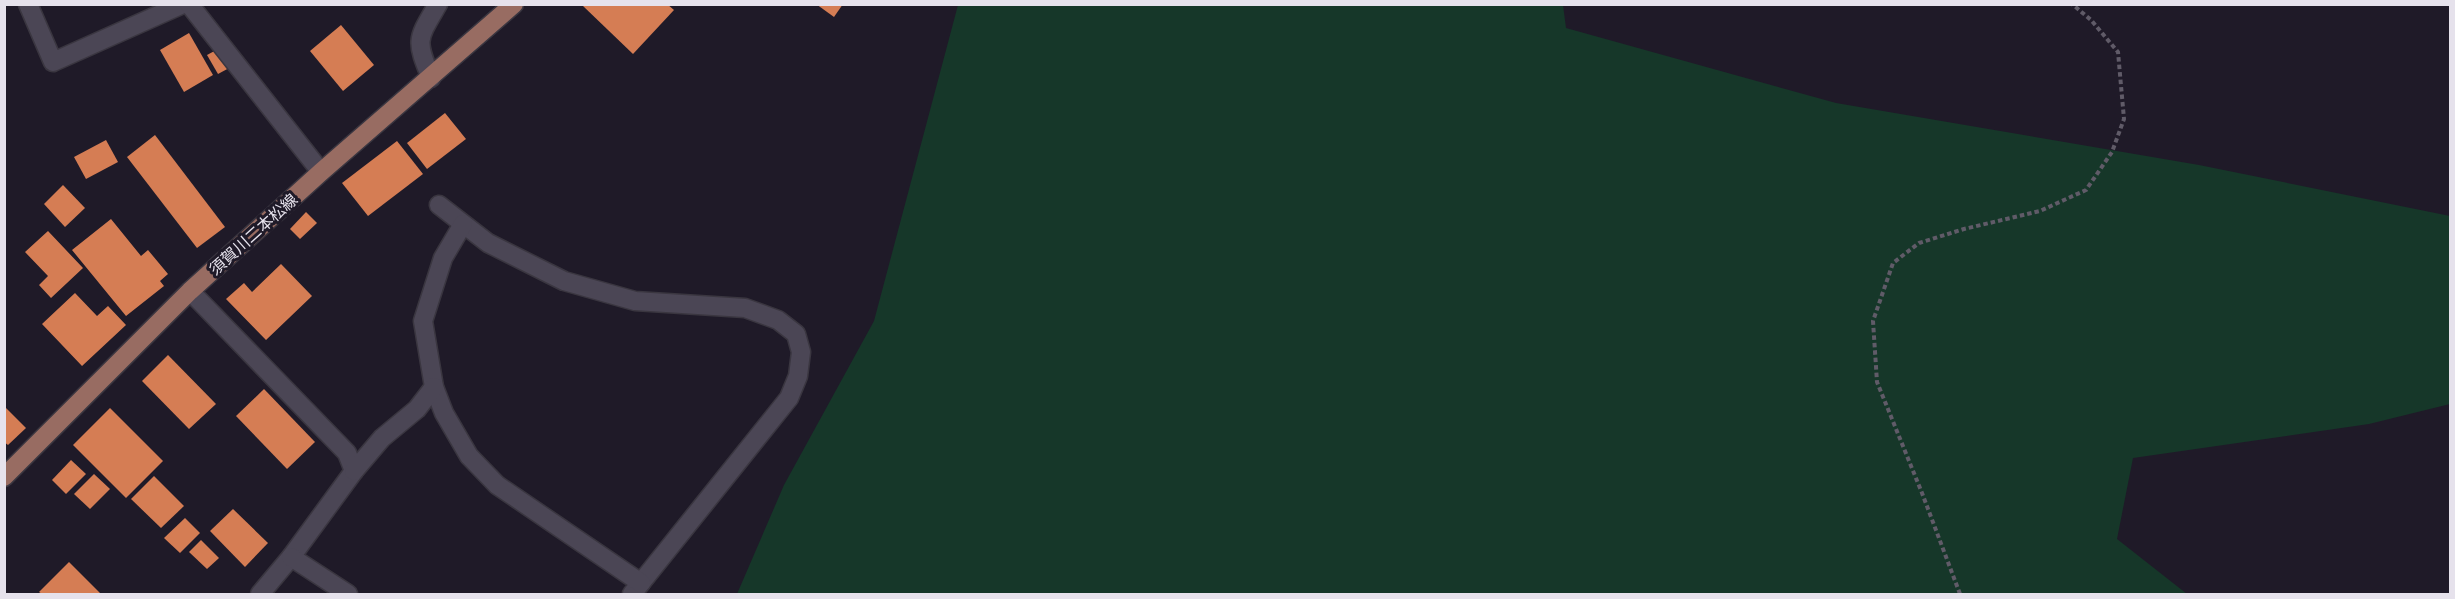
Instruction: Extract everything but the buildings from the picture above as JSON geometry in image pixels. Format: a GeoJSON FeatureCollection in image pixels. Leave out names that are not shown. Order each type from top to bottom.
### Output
{"type":"FeatureCollection","features":[{"type":"Feature","properties":{"kind":"main road","name":"須賀川二本松線"},"geometry":{"type":"LineString","coordinates":[[4,477],[190,291],[321,172],[513,4]]}},
{"type":"Feature","properties":{"kind":"street"},"geometry":{"type":"LineString","coordinates":[[28,4],[53,62],[183,4]]}},
{"type":"Feature","properties":{"kind":"street"},"geometry":{"type":"LineString","coordinates":[[189,4],[321,172]]}},
{"type":"Feature","properties":{"kind":"street"},"geometry":{"type":"LineString","coordinates":[[431,78],[420,51],[422,30],[438,4]]}},
{"type":"Feature","properties":{"kind":"street"},"geometry":{"type":"LineString","coordinates":[[439,205],[488,243],[564,281],[635,300],[745,308],[778,320],[796,334],[801,352],[798,376],[789,398],[637,589],[496,485],[469,456],[444,413],[434,387],[423,321],[443,258],[463,224]]}},
{"type":"Feature","properties":{"kind":"street"},"geometry":{"type":"LineString","coordinates":[[190,291],[348,453],[354,471]]}},
{"type":"Feature","properties":{"kind":"street"},"geometry":{"type":"LineString","coordinates":[[260,594],[291,557],[354,471],[382,438],[417,409],[434,387]]}},
{"type":"Feature","properties":{"kind":"street"},"geometry":{"type":"LineString","coordinates":[[291,557],[348,594]]}},
{"type":"Feature","properties":{"kind":"path"},"geometry":{"type":"LineString","coordinates":[[1960,594],[1922,493],[1876,382],[1873,321],[1893,263],[1919,243],[1964,229],[2040,211],[2086,190],[2112,152],[2124,119],[2118,52],[2091,20],[2072,4]]}},
{"type":"Feature","properties":{"kind":"green space"},"geometry":{"type":"Polygon","coordinates":[[[958,5],[1563,5],[1566,28],[1836,103],[2199,165],[2450,216],[2450,404],[2369,424],[2133,458],[2117,539],[2187,594],[737,594],[784,485],[874,321],[958,5]]]}}]}
